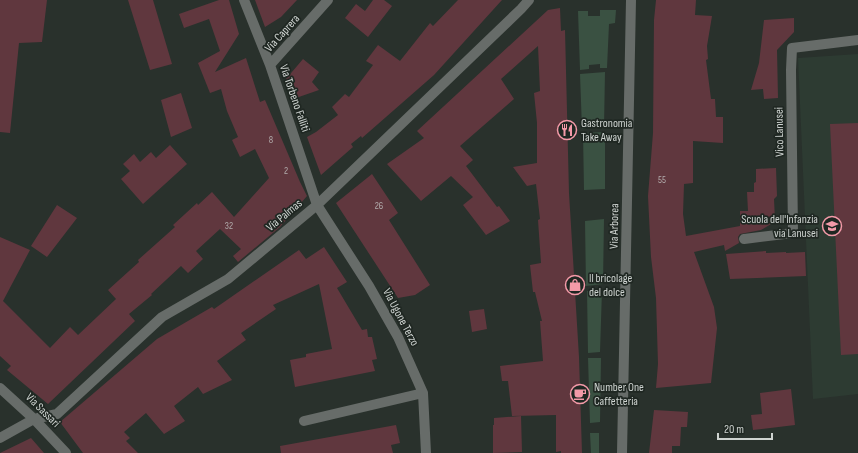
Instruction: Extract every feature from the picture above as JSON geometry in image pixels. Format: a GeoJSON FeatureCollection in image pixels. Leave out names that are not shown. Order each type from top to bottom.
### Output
{"type":"FeatureCollection","features":[{"type":"Feature","properties":{"kind":"street","name":"Via Torbeno Falliti"},"geometry":{"type":"LineString","coordinates":[[244,0],[270,65],[317,205]]}},
{"type":"Feature","properties":{"kind":"street","name":"Via Caprera"},"geometry":{"type":"LineString","coordinates":[[270,65],[328,0]]}},
{"type":"Feature","properties":{"kind":"street","name":"Via Palmas"},"geometry":{"type":"LineString","coordinates":[[0,438],[34,419],[57,414],[162,317],[228,279],[317,205],[521,10],[529,0]]}},
{"type":"Feature","properties":{"kind":"street","name":"Via Arborea"},"geometry":{"type":"LineString","coordinates":[[622,453],[631,0]]}},
{"type":"Feature","properties":{"kind":"street","name":"Vico Lanusei"},"geometry":{"type":"LineString","coordinates":[[744,239],[793,233],[792,48],[858,40]]}},
{"type":"Feature","properties":{"kind":"street","name":"Via Ugone Terzo"},"geometry":{"type":"LineString","coordinates":[[317,205],[369,286],[394,330],[423,393],[426,453]]}},
{"type":"Feature","properties":{"kind":"street","name":"Via Sassari"},"geometry":{"type":"LineString","coordinates":[[0,388],[34,419],[66,453]]}},
{"type":"Feature","properties":{"kind":"street"},"geometry":{"type":"LineString","coordinates":[[304,421],[423,393]]}},
{"type":"Feature","properties":{"kind":"shaded area"},"geometry":{"type":"Polygon","coordinates":[[[600,10],[616,10],[615,23],[609,24],[607,68],[600,68],[600,64],[589,65],[589,69],[580,70],[578,11],[588,11],[588,16],[600,16],[600,10]]]}},
{"type":"Feature","properties":{"kind":"shaded area","name":"Scuola dell'Infanzia via Lanusei"},"geometry":{"type":"Polygon","coordinates":[[[858,54],[858,394],[813,399],[798,58],[858,54]]]}},
{"type":"Feature","properties":{"kind":"shaded area"},"geometry":{"type":"Polygon","coordinates":[[[605,72],[604,127],[599,128],[599,124],[588,125],[588,128],[582,129],[580,74],[605,72]]]}},
{"type":"Feature","properties":{"kind":"shaded area"},"geometry":{"type":"Polygon","coordinates":[[[605,132],[605,189],[584,190],[583,133],[605,132]]]}},
{"type":"Feature","properties":{"kind":"shaded area"},"geometry":{"type":"Polygon","coordinates":[[[604,219],[603,284],[586,286],[585,221],[604,219]]]}},
{"type":"Feature","properties":{"kind":"shaded area"},"geometry":{"type":"Polygon","coordinates":[[[602,290],[600,352],[588,353],[587,291],[602,290]]]}},
{"type":"Feature","properties":{"kind":"shaded area"},"geometry":{"type":"Polygon","coordinates":[[[588,358],[601,358],[600,422],[590,423],[588,358]]]}},
{"type":"Feature","properties":{"kind":"shaded area"},"geometry":{"type":"Polygon","coordinates":[[[590,433],[599,433],[599,453],[591,453],[590,433]]]}},
{"type":"Feature","properties":{"kind":"building"},"geometry":{"type":"Polygon","coordinates":[[[0,0],[47,0],[42,42],[19,43],[10,133],[0,132],[0,0]]]}},
{"type":"Feature","properties":{"kind":"building"},"geometry":{"type":"Polygon","coordinates":[[[128,0],[153,0],[172,64],[150,70],[128,0]]]}},
{"type":"Feature","properties":{"kind":"building"},"geometry":{"type":"Polygon","coordinates":[[[219,0],[229,0],[239,34],[215,72],[246,58],[260,102],[265,100],[307,196],[280,227],[238,262],[233,256],[241,249],[220,229],[196,251],[203,259],[188,273],[181,266],[151,294],[152,295],[129,314],[135,321],[48,404],[7,370],[11,366],[0,356],[0,237],[30,250],[3,301],[50,348],[70,327],[78,335],[116,299],[108,290],[139,262],[138,260],[175,227],[173,225],[197,203],[198,205],[212,192],[234,217],[269,178],[255,149],[240,157],[232,140],[238,137],[227,111],[221,89],[210,93],[198,63],[220,51],[209,19],[184,28],[179,14],[219,0]]]}},
{"type":"Feature","properties":{"kind":"building"},"geometry":{"type":"Polygon","coordinates":[[[255,0],[297,0],[281,17],[265,27],[255,0]]]}},
{"type":"Feature","properties":{"kind":"building"},"geometry":{"type":"Polygon","coordinates":[[[373,0],[384,0],[392,6],[368,37],[345,18],[356,4],[365,11],[373,0]]]}},
{"type":"Feature","properties":{"kind":"building"},"geometry":{"type":"Polygon","coordinates":[[[458,0],[502,0],[434,75],[362,138],[361,136],[351,144],[353,147],[321,175],[307,137],[338,115],[332,107],[345,94],[349,97],[373,65],[366,61],[378,45],[400,61],[430,23],[433,26],[458,0]]]}},
{"type":"Feature","properties":{"kind":"building"},"geometry":{"type":"Polygon","coordinates":[[[656,0],[696,0],[695,15],[712,16],[707,46],[708,59],[706,60],[711,99],[715,99],[716,117],[723,117],[723,143],[693,141],[693,183],[684,184],[683,214],[686,236],[740,226],[740,211],[748,211],[747,192],[754,192],[756,169],[776,168],[777,196],[774,199],[776,221],[761,230],[740,234],[738,237],[739,243],[725,251],[724,245],[694,252],[714,307],[717,328],[711,383],[656,388],[658,364],[656,298],[651,257],[648,196],[653,133],[654,20],[656,0]]]}},
{"type":"Feature","properties":{"kind":"building"},"geometry":{"type":"Polygon","coordinates":[[[560,8],[561,31],[565,30],[569,193],[579,357],[582,453],[556,452],[556,415],[512,416],[508,381],[502,381],[500,366],[543,361],[540,321],[542,321],[535,292],[533,292],[530,265],[541,263],[538,220],[540,219],[536,184],[527,186],[513,167],[537,163],[537,123],[534,93],[540,91],[538,46],[501,79],[514,99],[460,146],[473,160],[466,166],[497,207],[499,206],[510,221],[486,235],[463,205],[473,197],[451,176],[421,201],[387,164],[424,138],[417,131],[548,10],[560,8]]]}},
{"type":"Feature","properties":{"kind":"building"},"geometry":{"type":"Polygon","coordinates":[[[794,18],[794,32],[777,50],[778,98],[764,99],[763,89],[751,90],[759,63],[764,20],[794,18]]]}},
{"type":"Feature","properties":{"kind":"building"},"geometry":{"type":"Polygon","coordinates":[[[303,59],[319,72],[312,82],[319,90],[293,99],[286,79],[303,59]]]}},
{"type":"Feature","properties":{"kind":"building"},"geometry":{"type":"Polygon","coordinates":[[[181,93],[192,128],[171,137],[161,100],[181,93]]]}},
{"type":"Feature","properties":{"kind":"building"},"geometry":{"type":"Polygon","coordinates":[[[858,123],[858,354],[841,355],[830,124],[858,123]]]}},
{"type":"Feature","properties":{"kind":"building"},"geometry":{"type":"Polygon","coordinates":[[[170,145],[187,164],[143,204],[121,179],[130,171],[123,164],[134,154],[140,162],[151,152],[156,158],[170,145]]]}},
{"type":"Feature","properties":{"kind":"building"},"geometry":{"type":"Polygon","coordinates":[[[372,174],[398,213],[389,220],[430,285],[415,295],[398,298],[336,203],[372,174]]]}},
{"type":"Feature","properties":{"kind":"building"},"geometry":{"type":"Polygon","coordinates":[[[57,205],[77,218],[47,257],[31,246],[57,205]]]}},
{"type":"Feature","properties":{"kind":"building"},"geometry":{"type":"Polygon","coordinates":[[[324,247],[347,282],[337,288],[362,330],[367,329],[368,337],[372,337],[377,359],[372,360],[375,371],[295,387],[290,360],[306,357],[306,354],[332,349],[319,284],[273,305],[276,309],[241,333],[246,340],[217,361],[232,380],[203,394],[198,387],[174,406],[185,421],[164,434],[146,413],[124,432],[130,438],[126,441],[138,453],[83,453],[60,422],[157,339],[212,307],[214,309],[299,250],[306,259],[324,247]]]}},
{"type":"Feature","properties":{"kind":"building"},"geometry":{"type":"Polygon","coordinates":[[[766,251],[766,253],[805,252],[806,276],[730,279],[726,254],[766,251]]]}},
{"type":"Feature","properties":{"kind":"building"},"geometry":{"type":"Polygon","coordinates":[[[484,309],[487,329],[472,332],[469,311],[484,309]]]}},
{"type":"Feature","properties":{"kind":"building"},"geometry":{"type":"Polygon","coordinates":[[[791,389],[795,425],[753,430],[751,415],[762,414],[760,393],[791,389]]]}},
{"type":"Feature","properties":{"kind":"building"},"geometry":{"type":"Polygon","coordinates":[[[654,410],[688,412],[687,427],[681,427],[680,446],[672,446],[672,453],[649,453],[654,410]]]}},
{"type":"Feature","properties":{"kind":"building"},"geometry":{"type":"Polygon","coordinates":[[[521,416],[522,452],[493,453],[494,418],[521,416]]]}},
{"type":"Feature","properties":{"kind":"building"},"geometry":{"type":"Polygon","coordinates":[[[396,425],[400,443],[391,445],[393,453],[281,453],[280,446],[396,425]]]}},
{"type":"Feature","properties":{"kind":"building"},"geometry":{"type":"Polygon","coordinates":[[[31,438],[44,453],[0,453],[31,438]]]}},
{"type":"Feature","properties":{"kind":"place","name":"Gastronomia Take Away"},"geometry":{"type":"Point","coordinates":[567,130]}},
{"type":"Feature","properties":{"kind":"place","name":"Scuola dell'Infanzia via Lanusei"},"geometry":{"type":"Point","coordinates":[832,226]}},
{"type":"Feature","properties":{"kind":"place","name":"Il bricolage del dolce"},"geometry":{"type":"Point","coordinates":[575,285]}},
{"type":"Feature","properties":{"kind":"place","name":"Number One Caffetteria"},"geometry":{"type":"Point","coordinates":[580,394]}}]}
